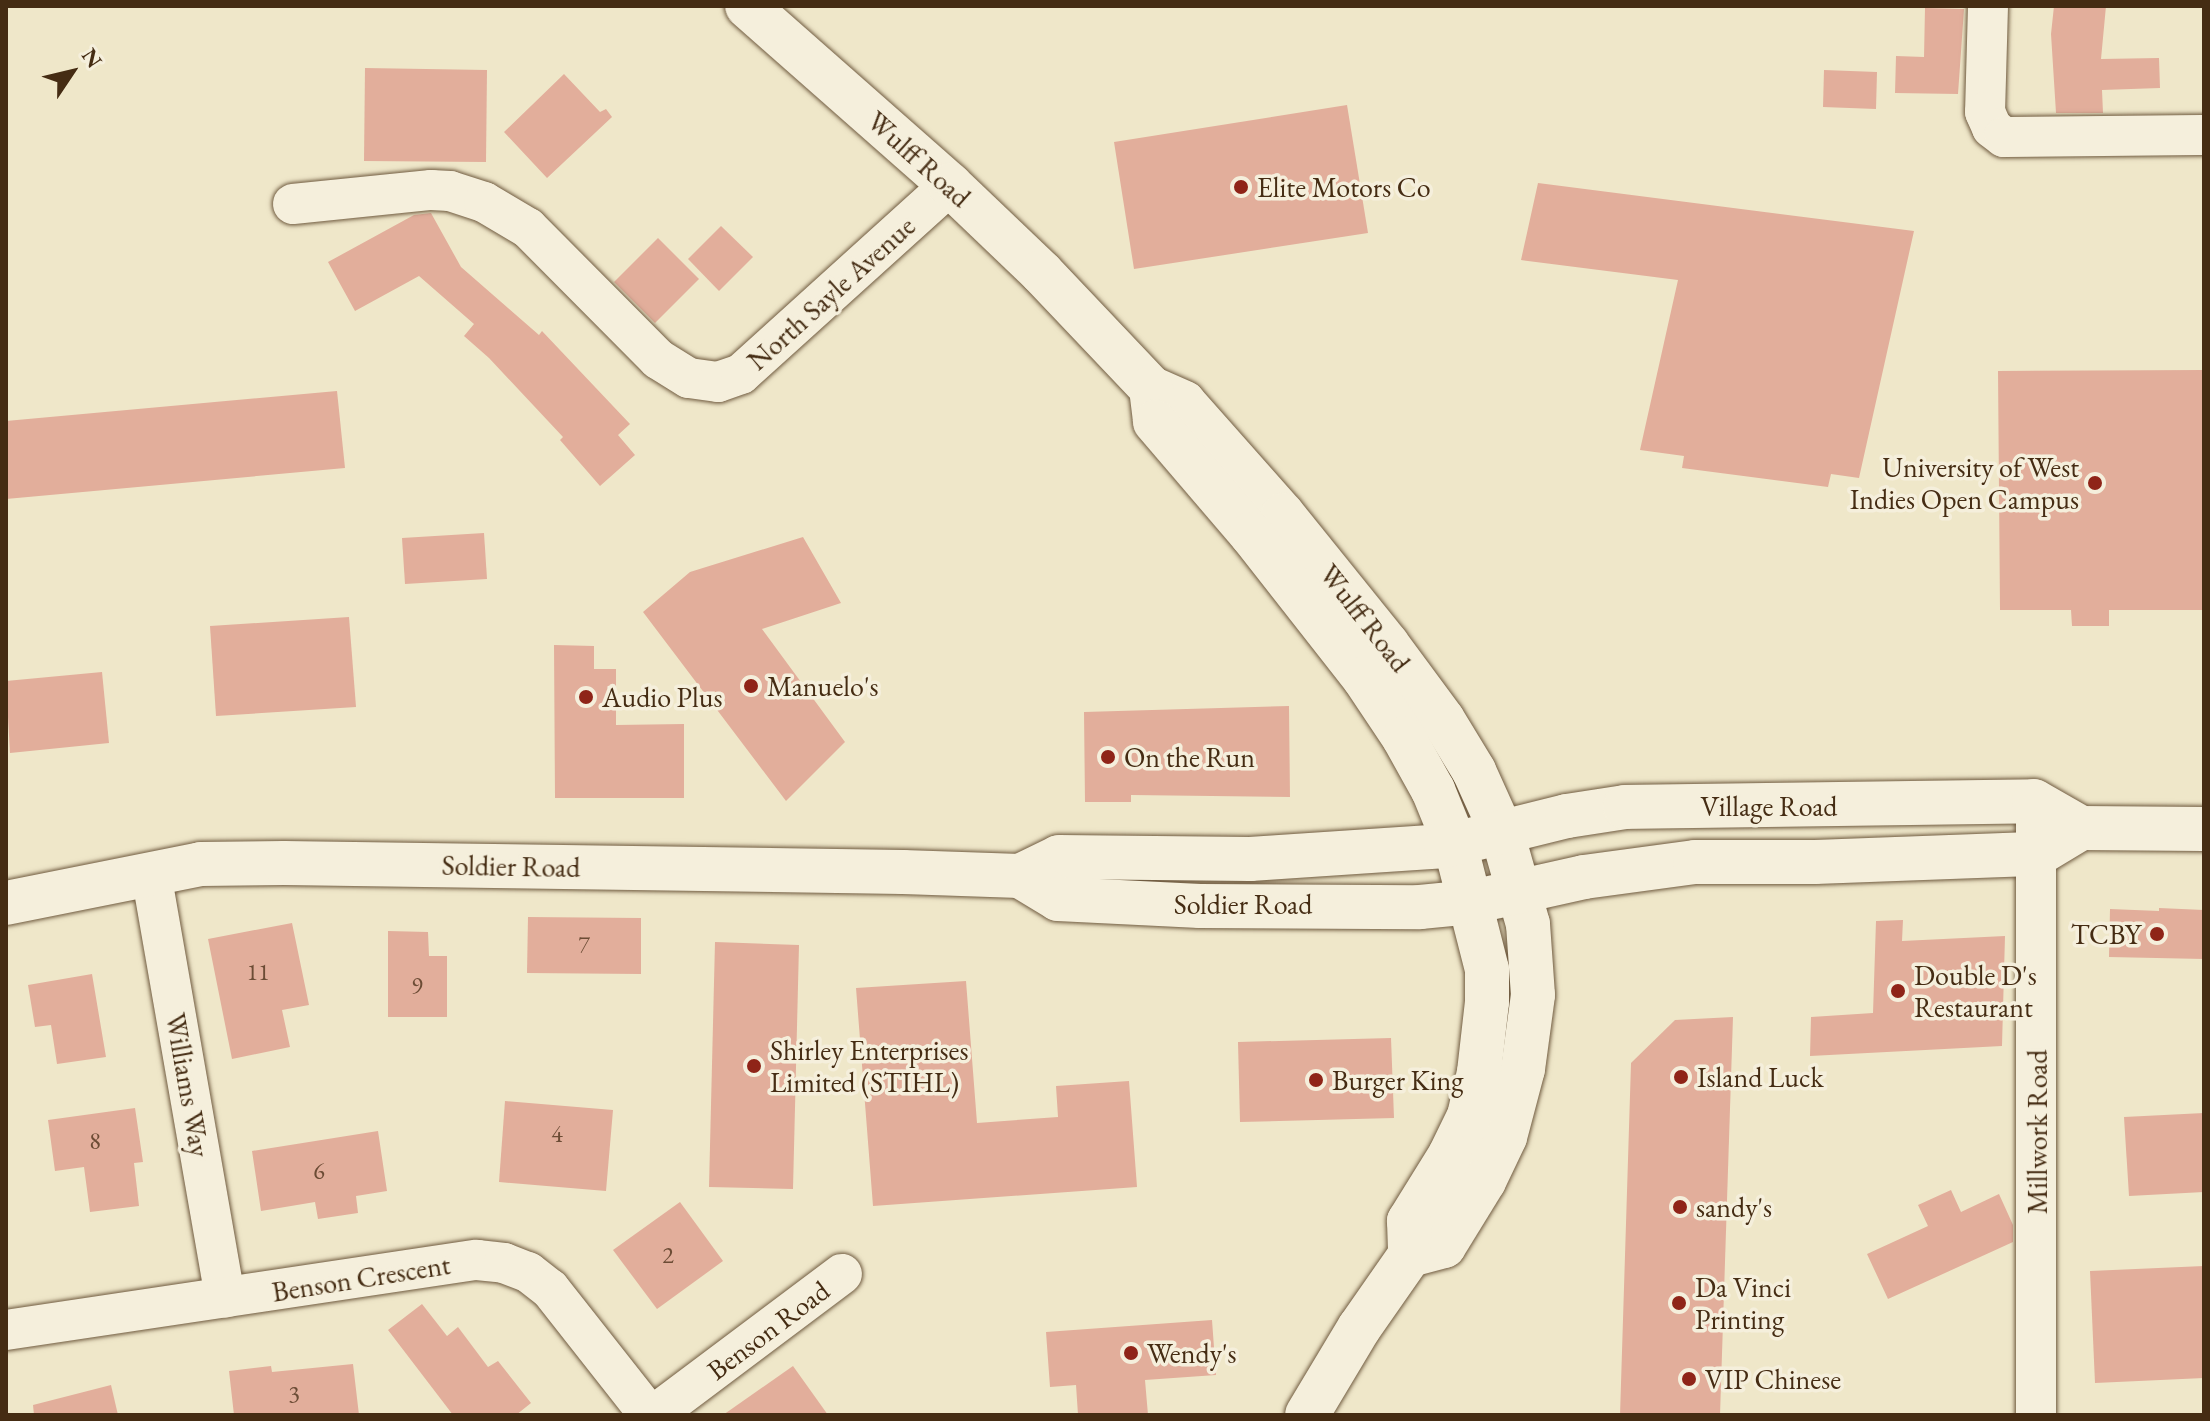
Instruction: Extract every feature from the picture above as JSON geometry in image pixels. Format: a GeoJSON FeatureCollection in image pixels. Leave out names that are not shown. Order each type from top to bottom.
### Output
{"type":"FeatureCollection","features":[{"type":"Feature","properties":{"kind":"main road","name":"Wulff Road"},"geometry":{"type":"LineString","coordinates":[[747,6],[950,185],[1041,272],[1151,388],[1184,403],[1283,515],[1387,644],[1451,733],[1474,771],[1502,833],[1521,892],[1533,961],[1533,995],[1523,1069],[1505,1137],[1484,1181],[1444,1246],[1410,1255],[1409,1221],[1450,1155],[1469,1116],[1479,1072],[1487,1002],[1487,970],[1455,844],[1433,790],[1404,738],[1364,678],[1251,534],[1155,422],[1151,388]]}},
{"type":"Feature","properties":{"kind":"main road","name":"Village Road"},"geometry":{"type":"LineString","coordinates":[[1455,844],[1625,807],[2034,801]]}},
{"type":"Feature","properties":{"kind":"main road"},"geometry":{"type":"LineString","coordinates":[[2034,801],[2081,828],[2204,829]]}},
{"type":"Feature","properties":{"kind":"main road","name":"Village Road"},"geometry":{"type":"LineString","coordinates":[[1472,902],[1624,870],[1695,862],[1815,862],[2038,854],[2081,828]]}},
{"type":"Feature","properties":{"kind":"main road","name":"Soldier Road"},"geometry":{"type":"LineString","coordinates":[[6,903],[201,864],[1020,876],[1059,857],[1250,859],[1455,844]]}},
{"type":"Feature","properties":{"kind":"main road","name":"Soldier Road"},"geometry":{"type":"LineString","coordinates":[[1020,876],[1058,899],[1200,906],[1420,907],[1472,902]]}},
{"type":"Feature","properties":{"kind":"main road"},"geometry":{"type":"LineString","coordinates":[[1307,1415],[1359,1328],[1410,1255]]}},
{"type":"Feature","properties":{"kind":"street"},"geometry":{"type":"LineString","coordinates":[[1988,6],[1985,112],[1992,128],[2004,137],[2204,135]]}},
{"type":"Feature","properties":{"kind":"street","name":"North Sayle Avenue"},"geometry":{"type":"LineString","coordinates":[[293,204],[431,190],[450,191],[484,202],[528,228],[658,359],[689,378],[718,382],[741,374],[950,185]]}},
{"type":"Feature","properties":{"kind":"street","name":"Millwork Road"},"geometry":{"type":"LineString","coordinates":[[2034,801],[2038,854],[2036,1415]]}},
{"type":"Feature","properties":{"kind":"street","name":"Williams Way"},"geometry":{"type":"LineString","coordinates":[[151,873],[225,1298]]}},
{"type":"Feature","properties":{"kind":"street","name":"Benson Crescent"},"geometry":{"type":"LineString","coordinates":[[6,1330],[477,1260],[504,1263],[528,1272],[550,1289],[651,1415]]}},
{"type":"Feature","properties":{"kind":"street","name":"Benson Road"},"geometry":{"type":"LineString","coordinates":[[651,1415],[842,1274]]}},
{"type":"Feature","properties":{"kind":"building"},"geometry":{"type":"Polygon","coordinates":[[[2054,6],[2106,6],[2101,59],[2159,58],[2160,88],[2102,90],[2103,113],[2056,113],[2051,34],[2054,6]]]}},
{"type":"Feature","properties":{"kind":"building"},"geometry":{"type":"Polygon","coordinates":[[[1925,8],[1964,9],[1958,94],[1895,93],[1896,56],[1924,57],[1925,8]]]}},
{"type":"Feature","properties":{"kind":"building"},"geometry":{"type":"Polygon","coordinates":[[[365,68],[487,70],[486,162],[364,161],[365,68]]]}},
{"type":"Feature","properties":{"kind":"building"},"geometry":{"type":"Polygon","coordinates":[[[1824,70],[1877,72],[1876,109],[1823,107],[1824,70]]]}},
{"type":"Feature","properties":{"kind":"building"},"geometry":{"type":"Polygon","coordinates":[[[564,74],[600,112],[606,109],[612,117],[547,178],[504,132],[564,74]]]}},
{"type":"Feature","properties":{"kind":"building","name":"Elite Motors Co"},"geometry":{"type":"Polygon","coordinates":[[[1347,105],[1368,233],[1134,269],[1114,142],[1347,105]]]}},
{"type":"Feature","properties":{"kind":"building"},"geometry":{"type":"Polygon","coordinates":[[[1538,183],[1914,231],[1859,478],[1831,474],[1828,487],[1682,468],[1684,456],[1640,450],[1678,280],[1521,260],[1538,183]]]}},
{"type":"Feature","properties":{"kind":"building"},"geometry":{"type":"Polygon","coordinates":[[[431,213],[461,267],[539,335],[542,331],[630,424],[618,435],[635,455],[600,486],[560,440],[563,437],[489,358],[464,336],[474,324],[419,276],[355,311],[328,262],[414,215],[431,213]]]}},
{"type":"Feature","properties":{"kind":"building"},"geometry":{"type":"Polygon","coordinates":[[[721,226],[753,257],[719,291],[688,259],[721,226]]]}},
{"type":"Feature","properties":{"kind":"building"},"geometry":{"type":"Polygon","coordinates":[[[658,238],[699,279],[655,323],[614,282],[658,238]]]}},
{"type":"Feature","properties":{"kind":"building"},"geometry":{"type":"Polygon","coordinates":[[[2204,370],[2204,610],[2109,610],[2109,626],[2072,626],[2071,610],[2000,610],[1998,371],[2204,370]]]}},
{"type":"Feature","properties":{"kind":"building"},"geometry":{"type":"Polygon","coordinates":[[[337,391],[345,468],[6,499],[6,421],[337,391]]]}},
{"type":"Feature","properties":{"kind":"building"},"geometry":{"type":"Polygon","coordinates":[[[484,533],[487,579],[405,584],[402,538],[484,533]]]}},
{"type":"Feature","properties":{"kind":"building","name":"Manuelo's"},"geometry":{"type":"Polygon","coordinates":[[[803,537],[841,603],[762,629],[845,742],[786,801],[643,612],[690,572],[803,537]]]}},
{"type":"Feature","properties":{"kind":"building"},"geometry":{"type":"Polygon","coordinates":[[[349,617],[356,707],[216,716],[210,626],[349,617]]]}},
{"type":"Feature","properties":{"kind":"building","name":"Audio Plus"},"geometry":{"type":"Polygon","coordinates":[[[554,645],[594,646],[594,669],[616,669],[616,725],[684,724],[684,798],[555,798],[554,645]]]}},
{"type":"Feature","properties":{"kind":"building"},"geometry":{"type":"Polygon","coordinates":[[[102,672],[109,743],[10,753],[6,681],[102,672]]]}},
{"type":"Feature","properties":{"kind":"building"},"geometry":{"type":"Polygon","coordinates":[[[1289,706],[1290,797],[1131,795],[1131,802],[1085,802],[1084,712],[1289,706]]]}},
{"type":"Feature","properties":{"kind":"building","name":"TCBY"},"geometry":{"type":"Polygon","coordinates":[[[2159,908],[2204,910],[2204,959],[2109,957],[2110,909],[2159,911],[2159,908]]]}},
{"type":"Feature","properties":{"kind":"building"},"geometry":{"type":"Polygon","coordinates":[[[528,917],[641,918],[641,974],[527,973],[528,917]]]}},
{"type":"Feature","properties":{"kind":"building"},"geometry":{"type":"Polygon","coordinates":[[[1903,920],[1902,941],[2005,936],[2002,1046],[1810,1056],[1811,1017],[1873,1013],[1876,921],[1903,920]]]}},
{"type":"Feature","properties":{"kind":"building"},"geometry":{"type":"Polygon","coordinates":[[[292,923],[309,1005],[282,1010],[290,1047],[232,1059],[208,939],[292,923]]]}},
{"type":"Feature","properties":{"kind":"building"},"geometry":{"type":"Polygon","coordinates":[[[388,931],[428,932],[429,956],[447,956],[447,1017],[388,1017],[388,931]]]}},
{"type":"Feature","properties":{"kind":"building","name":"Shirley Enterprises Limited (STIHL)"},"geometry":{"type":"Polygon","coordinates":[[[715,942],[799,945],[793,1189],[709,1187],[715,942]]]}},
{"type":"Feature","properties":{"kind":"building"},"geometry":{"type":"Polygon","coordinates":[[[92,974],[106,1057],[57,1064],[51,1025],[35,1027],[28,985],[92,974]]]}},
{"type":"Feature","properties":{"kind":"building"},"geometry":{"type":"Polygon","coordinates":[[[966,981],[977,1123],[1058,1117],[1056,1086],[1129,1081],[1137,1187],[873,1206],[856,988],[966,981]]]}},
{"type":"Feature","properties":{"kind":"building"},"geometry":{"type":"Polygon","coordinates":[[[1733,1017],[1720,1415],[1620,1415],[1631,1063],[1675,1020],[1733,1017]]]}},
{"type":"Feature","properties":{"kind":"building","name":"Burger King"},"geometry":{"type":"Polygon","coordinates":[[[1391,1038],[1394,1118],[1240,1122],[1238,1042],[1391,1038]]]}},
{"type":"Feature","properties":{"kind":"building"},"geometry":{"type":"Polygon","coordinates":[[[505,1101],[613,1110],[606,1191],[499,1182],[505,1101]]]}},
{"type":"Feature","properties":{"kind":"building"},"geometry":{"type":"Polygon","coordinates":[[[135,1108],[143,1162],[134,1163],[139,1206],[90,1212],[84,1167],[55,1171],[48,1120],[135,1108]]]}},
{"type":"Feature","properties":{"kind":"building"},"geometry":{"type":"Polygon","coordinates":[[[2204,1113],[2204,1192],[2129,1196],[2124,1117],[2204,1113]]]}},
{"type":"Feature","properties":{"kind":"building"},"geometry":{"type":"Polygon","coordinates":[[[378,1131],[387,1191],[356,1196],[358,1213],[318,1219],[315,1202],[261,1211],[252,1151],[378,1131]]]}},
{"type":"Feature","properties":{"kind":"building"},"geometry":{"type":"Polygon","coordinates":[[[1951,1190],[1961,1212],[1999,1194],[2013,1225],[2013,1242],[1888,1299],[1867,1254],[1928,1226],[1918,1205],[1951,1190]]]}},
{"type":"Feature","properties":{"kind":"building"},"geometry":{"type":"Polygon","coordinates":[[[680,1202],[723,1261],[657,1309],[613,1250],[680,1202]]]}},
{"type":"Feature","properties":{"kind":"building"},"geometry":{"type":"Polygon","coordinates":[[[2204,1266],[2204,1378],[2095,1383],[2090,1271],[2204,1266]]]}},
{"type":"Feature","properties":{"kind":"building"},"geometry":{"type":"Polygon","coordinates":[[[422,1304],[447,1336],[458,1327],[488,1367],[498,1361],[531,1403],[516,1415],[453,1415],[388,1330],[422,1304]]]}},
{"type":"Feature","properties":{"kind":"building","name":"Wendy's"},"geometry":{"type":"Polygon","coordinates":[[[1212,1320],[1216,1375],[1145,1380],[1148,1415],[1078,1415],[1076,1385],[1050,1387],[1046,1332],[1212,1320]]]}},
{"type":"Feature","properties":{"kind":"building"},"geometry":{"type":"Polygon","coordinates":[[[353,1364],[359,1415],[234,1415],[229,1371],[271,1366],[272,1372],[353,1364]]]}},
{"type":"Feature","properties":{"kind":"building"},"geometry":{"type":"Polygon","coordinates":[[[793,1366],[828,1415],[723,1415],[793,1366]]]}},
{"type":"Feature","properties":{"kind":"building"},"geometry":{"type":"Polygon","coordinates":[[[111,1385],[118,1415],[34,1415],[33,1405],[111,1385]]]}},
{"type":"Feature","properties":{"kind":"place","name":"Elite Motors Co"},"geometry":{"type":"Point","coordinates":[1241,187]}},
{"type":"Feature","properties":{"kind":"place","name":"University of West Indies Open Campus"},"geometry":{"type":"Point","coordinates":[2095,483]}},
{"type":"Feature","properties":{"kind":"place","name":"Manuelo's"},"geometry":{"type":"Point","coordinates":[751,686]}},
{"type":"Feature","properties":{"kind":"place","name":"Audio Plus"},"geometry":{"type":"Point","coordinates":[586,697]}},
{"type":"Feature","properties":{"kind":"place","name":"On the Run"},"geometry":{"type":"Point","coordinates":[1108,757]}},
{"type":"Feature","properties":{"kind":"place","name":"TCBY"},"geometry":{"type":"Point","coordinates":[2157,934]}},
{"type":"Feature","properties":{"kind":"place","name":"Double D's Restaurant"},"geometry":{"type":"Point","coordinates":[1898,991]}},
{"type":"Feature","properties":{"kind":"place","name":"Shirley Enterprises Limited (STIHL)"},"geometry":{"type":"Point","coordinates":[754,1066]}},
{"type":"Feature","properties":{"kind":"place","name":"Island Luck"},"geometry":{"type":"Point","coordinates":[1681,1077]}},
{"type":"Feature","properties":{"kind":"place","name":"Burger King"},"geometry":{"type":"Point","coordinates":[1316,1080]}},
{"type":"Feature","properties":{"kind":"place","name":"sandy's"},"geometry":{"type":"Point","coordinates":[1680,1207]}},
{"type":"Feature","properties":{"kind":"place","name":"Da Vinci Printing"},"geometry":{"type":"Point","coordinates":[1679,1303]}},
{"type":"Feature","properties":{"kind":"place","name":"Wendy's"},"geometry":{"type":"Point","coordinates":[1131,1353]}},
{"type":"Feature","properties":{"kind":"place","name":"VIP Chinese"},"geometry":{"type":"Point","coordinates":[1689,1379]}}]}
